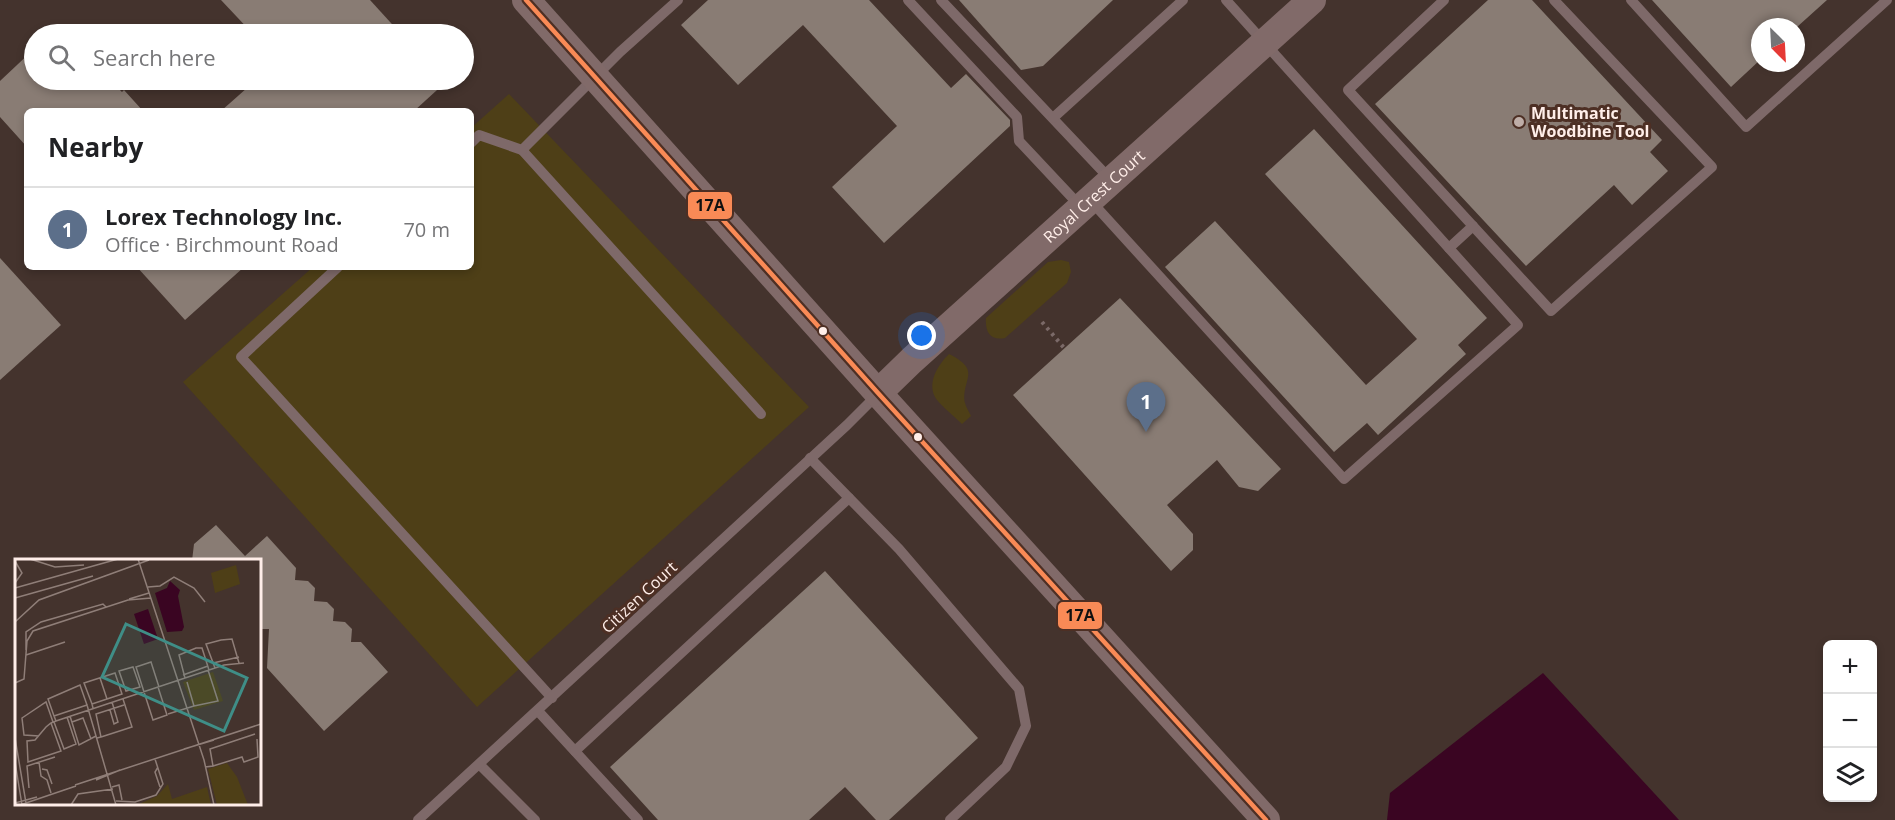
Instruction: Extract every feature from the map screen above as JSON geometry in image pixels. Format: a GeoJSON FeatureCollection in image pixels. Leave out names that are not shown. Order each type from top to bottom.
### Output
{"type":"FeatureCollection","features":[{"type":"Feature","properties":{"kind":"main road"},"geometry":{"type":"LineString","coordinates":[[526,0],[878,393],[1266,820]]}},
{"type":"Feature","properties":{"kind":"main road","name":"Royal Crest Court"},"geometry":{"type":"LineString","coordinates":[[878,393],[1085,203],[1312,0]]}},
{"type":"Feature","properties":{"kind":"lane"},"geometry":{"type":"LineString","coordinates":[[522,150],[620,52],[678,0]]}},
{"type":"Feature","properties":{"kind":"lane"},"geometry":{"type":"LineString","coordinates":[[908,0],[1017,117],[1019,141],[1085,203],[1344,479],[1518,325],[1226,0]]}},
{"type":"Feature","properties":{"kind":"lane"},"geometry":{"type":"LineString","coordinates":[[941,0],[1111,180]]}},
{"type":"Feature","properties":{"kind":"lane"},"geometry":{"type":"LineString","coordinates":[[1053,118],[1184,0]]}},
{"type":"Feature","properties":{"kind":"lane"},"geometry":{"type":"LineString","coordinates":[[1444,0],[1348,90],[1551,311],[1712,167],[1554,0]]}},
{"type":"Feature","properties":{"kind":"lane"},"geometry":{"type":"LineString","coordinates":[[1631,0],[1746,127],[1887,0]]}},
{"type":"Feature","properties":{"kind":"lane"},"geometry":{"type":"LineString","coordinates":[[474,140],[479,135],[522,150],[761,414]]}},
{"type":"Feature","properties":{"kind":"lane"},"geometry":{"type":"LineString","coordinates":[[1449,248],[1473,226]]}},
{"type":"Feature","properties":{"kind":"lane"},"geometry":{"type":"LineString","coordinates":[[335,270],[241,357],[552,698]]}},
{"type":"Feature","properties":{"kind":"lane","name":"Citizen Court"},"geometry":{"type":"LineString","coordinates":[[418,820],[480,765],[878,393]]}},
{"type":"Feature","properties":{"kind":"lane"},"geometry":{"type":"LineString","coordinates":[[810,458],[899,549],[1019,689],[1026,726],[1006,767],[950,820]]}},
{"type":"Feature","properties":{"kind":"lane"},"geometry":{"type":"LineString","coordinates":[[575,751],[849,498]]}},
{"type":"Feature","properties":{"kind":"lane"},"geometry":{"type":"LineString","coordinates":[[538,711],[638,820]]}},
{"type":"Feature","properties":{"kind":"lane"},"geometry":{"type":"LineString","coordinates":[[480,765],[535,820]]}},
{"type":"Feature","properties":{"kind":"path"},"geometry":{"type":"LineString","coordinates":[[1042,322],[1065,349]]}},
{"type":"Feature","properties":{"kind":"shaded area"},"geometry":{"type":"Polygon","coordinates":[[[509,94],[809,407],[477,707],[183,382],[310,270],[474,270],[474,125],[509,94]]]}},
{"type":"Feature","properties":{"kind":"shaded area"},"geometry":{"type":"Polygon","coordinates":[[[1061,260],[1069,262],[1071,272],[1067,283],[1005,338],[992,337],[986,327],[986,318],[1048,262],[1061,260]]]}},
{"type":"Feature","properties":{"kind":"shaded area"},"geometry":{"type":"Polygon","coordinates":[[[949,354],[965,365],[968,371],[965,403],[971,416],[962,424],[940,403],[933,391],[935,373],[949,354]]]}},
{"type":"Feature","properties":{"kind":"shaded area"},"geometry":{"type":"Polygon","coordinates":[[[1543,673],[1679,820],[1387,820],[1390,793],[1543,673]]]}},
{"type":"Feature","properties":{"kind":"building"},"geometry":{"type":"Polygon","coordinates":[[[221,0],[370,0],[392,24],[244,24],[221,0]]]}},
{"type":"Feature","properties":{"kind":"building"},"geometry":{"type":"Polygon","coordinates":[[[708,0],[869,0],[951,88],[966,74],[1010,120],[1010,126],[884,243],[832,187],[897,126],[803,25],[738,85],[681,25],[708,0]]]}},
{"type":"Feature","properties":{"kind":"building"},"geometry":{"type":"Polygon","coordinates":[[[959,0],[1113,0],[1043,66],[1021,70],[959,0]]]}},
{"type":"Feature","properties":{"kind":"building","name":"Multimatic Woodbine Tool"},"geometry":{"type":"Polygon","coordinates":[[[1488,0],[1532,0],[1662,140],[1650,152],[1668,171],[1632,205],[1614,185],[1526,266],[1375,104],[1488,0]]]}},
{"type":"Feature","properties":{"kind":"building"},"geometry":{"type":"Polygon","coordinates":[[[1652,0],[1827,0],[1805,20],[1751,18],[1751,68],[1731,87],[1652,0]]]}},
{"type":"Feature","properties":{"kind":"building"},"geometry":{"type":"Polygon","coordinates":[[[24,58],[24,90],[120,90],[122,92],[124,90],[140,108],[24,108],[24,144],[0,117],[0,81],[24,58]]]}},
{"type":"Feature","properties":{"kind":"building"},"geometry":{"type":"Polygon","coordinates":[[[245,90],[437,90],[417,108],[224,108],[245,90]]]}},
{"type":"Feature","properties":{"kind":"building"},"geometry":{"type":"Polygon","coordinates":[[[1314,129],[1487,318],[1458,345],[1466,354],[1378,435],[1367,423],[1334,452],[1165,267],[1215,221],[1366,385],[1417,339],[1265,174],[1314,129]]]}},
{"type":"Feature","properties":{"kind":"building"},"geometry":{"type":"Polygon","coordinates":[[[0,258],[61,325],[0,380],[0,258]]]}},
{"type":"Feature","properties":{"kind":"building"},"geometry":{"type":"Polygon","coordinates":[[[140,270],[241,270],[185,320],[140,270]]]}},
{"type":"Feature","properties":{"kind":"building"},"geometry":{"type":"Polygon","coordinates":[[[1120,298],[1281,469],[1258,491],[1239,487],[1217,460],[1167,505],[1193,534],[1193,550],[1171,571],[1013,395],[1120,298]]]}},
{"type":"Feature","properties":{"kind":"building"},"geometry":{"type":"Polygon","coordinates":[[[216,525],[245,556],[267,536],[296,568],[295,580],[308,581],[315,588],[314,601],[327,602],[334,609],[333,621],[345,622],[352,629],[351,642],[361,642],[388,672],[324,731],[267,668],[269,629],[261,629],[261,559],[192,559],[194,544],[216,525]]]}},
{"type":"Feature","properties":{"kind":"building"},"geometry":{"type":"Polygon","coordinates":[[[825,571],[978,738],[889,820],[876,820],[845,787],[809,820],[658,820],[610,767],[825,571]]]}},
{"type":"Feature","properties":{"kind":"transit line","name":"17A"},"geometry":{"type":"LineString","coordinates":[[526,0],[878,393],[1266,820]]}},
{"type":"Feature","properties":{"kind":"place","name":"Multimatic Woodbine Tool"},"geometry":{"type":"Point","coordinates":[1519,122]}},
{"type":"Feature","properties":{"kind":"place","name":"Lorex Technology Inc."},"geometry":{"type":"Point","coordinates":[1146,432]}}]}
